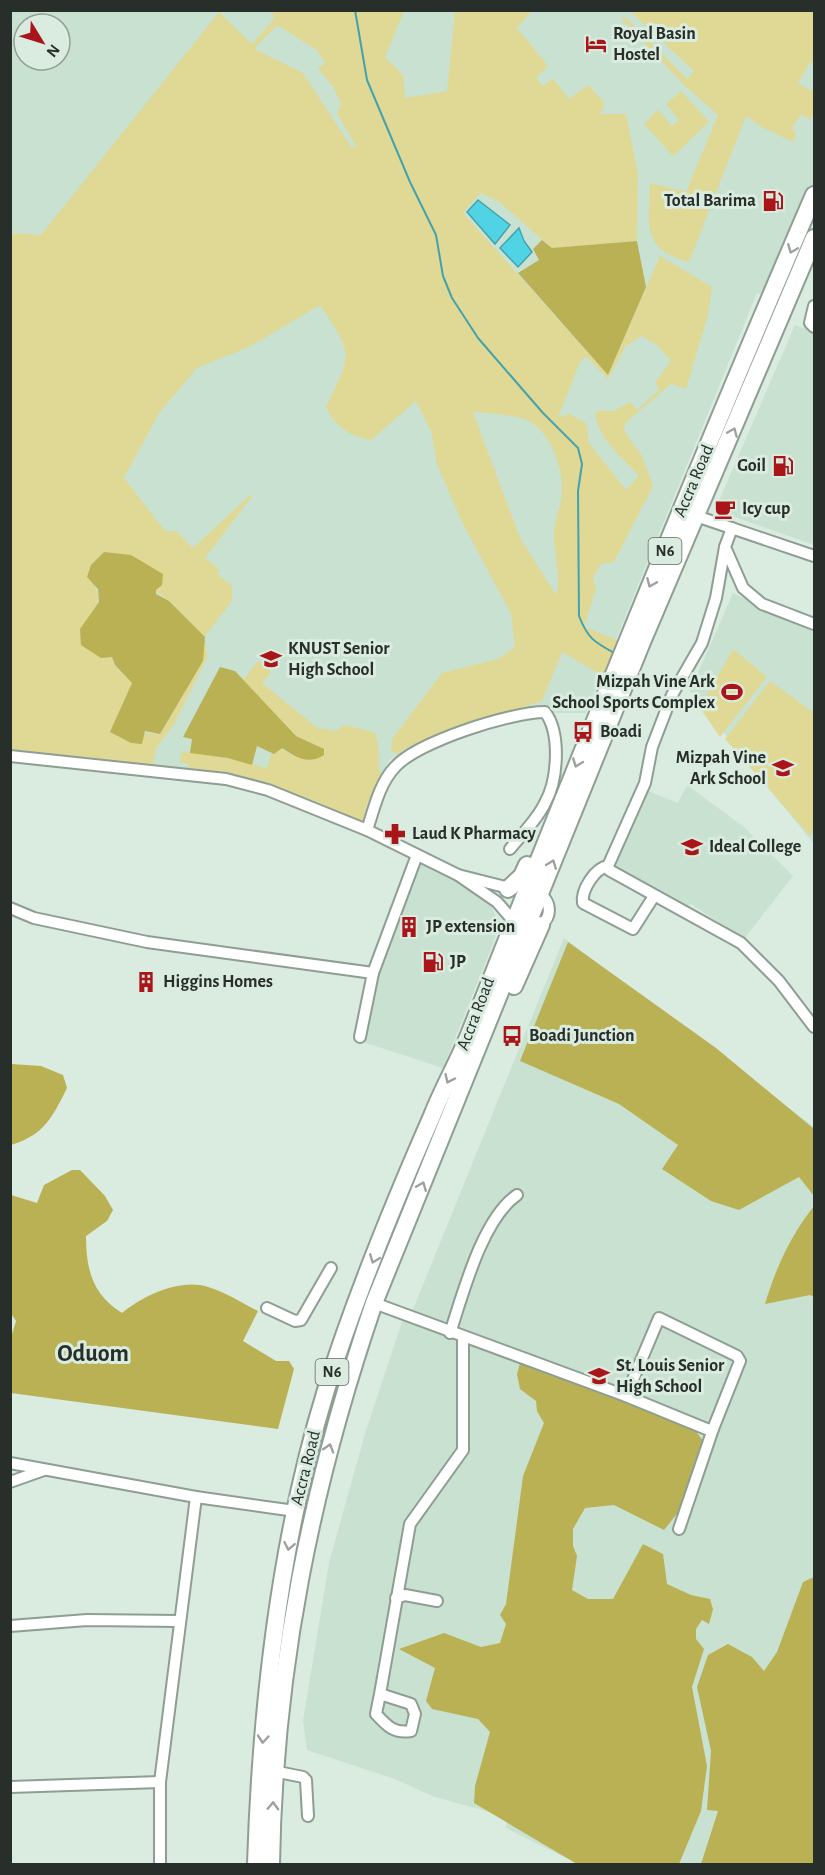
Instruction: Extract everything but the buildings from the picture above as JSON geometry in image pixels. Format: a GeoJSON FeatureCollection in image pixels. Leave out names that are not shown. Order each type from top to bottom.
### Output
{"type":"FeatureCollection","features":[{"type":"Feature","properties":{"kind":"highway","name":"Accra Road"},"geometry":{"type":"LineString","coordinates":[[271,1864],[273,1771],[303,1551],[326,1458],[374,1303],[526,925],[525,891],[814,195]]}},
{"type":"Feature","properties":{"kind":"highway","name":"Accra Road"},"geometry":{"type":"LineString","coordinates":[[525,891],[642,642],[814,238]]}},
{"type":"Feature","properties":{"kind":"highway","name":"Accra Road"},"geometry":{"type":"LineString","coordinates":[[256,1864],[263,1730],[274,1636],[295,1511],[320,1414],[345,1336],[431,1116],[467,1038],[526,925]]}},
{"type":"Feature","properties":{"kind":"street"},"geometry":{"type":"LineString","coordinates":[[814,306],[810,323],[814,327]]}},
{"type":"Feature","properties":{"kind":"street"},"geometry":{"type":"LineString","coordinates":[[696,516],[814,556]]}},
{"type":"Feature","properties":{"kind":"street"},"geometry":{"type":"LineString","coordinates":[[654,896],[633,929],[583,903],[583,896],[597,870],[608,866],[645,783],[652,747],[672,695],[702,644],[716,598],[725,547],[732,528]]}},
{"type":"Feature","properties":{"kind":"street"},"geometry":{"type":"LineString","coordinates":[[725,547],[744,588],[762,604],[814,624]]}},
{"type":"Feature","properties":{"kind":"street"},"geometry":{"type":"LineString","coordinates":[[367,830],[382,786],[402,759],[453,735],[519,715],[545,712],[550,719],[555,740],[552,784],[546,803],[510,849]]}},
{"type":"Feature","properties":{"kind":"street"},"geometry":{"type":"LineString","coordinates":[[10,756],[226,779],[268,790],[367,830],[458,875],[526,925]]}},
{"type":"Feature","properties":{"kind":"street"},"geometry":{"type":"LineString","coordinates":[[360,1037],[373,973],[417,855]]}},
{"type":"Feature","properties":{"kind":"street"},"geometry":{"type":"LineString","coordinates":[[608,866],[609,870],[741,943],[778,981],[814,1027]]}},
{"type":"Feature","properties":{"kind":"street"},"geometry":{"type":"LineString","coordinates":[[458,875],[525,891]]}},
{"type":"Feature","properties":{"kind":"street"},"geometry":{"type":"LineString","coordinates":[[10,908],[34,918],[147,942],[373,973]]}},
{"type":"Feature","properties":{"kind":"street"},"geometry":{"type":"LineString","coordinates":[[450,1333],[483,1243],[501,1211],[518,1195]]}},
{"type":"Feature","properties":{"kind":"street"},"geometry":{"type":"LineString","coordinates":[[267,1308],[295,1321],[301,1320],[331,1268]]}},
{"type":"Feature","properties":{"kind":"street"},"geometry":{"type":"LineString","coordinates":[[374,1303],[463,1338],[626,1396],[708,1430],[712,1429]]}},
{"type":"Feature","properties":{"kind":"street"},"geometry":{"type":"LineString","coordinates":[[626,1396],[656,1320],[662,1319],[737,1356],[740,1361],[712,1429],[679,1529]]}},
{"type":"Feature","properties":{"kind":"street"},"geometry":{"type":"LineString","coordinates":[[380,1694],[410,1524],[463,1450],[463,1338]]}},
{"type":"Feature","properties":{"kind":"street"},"geometry":{"type":"LineString","coordinates":[[10,1463],[196,1497],[295,1511]]}},
{"type":"Feature","properties":{"kind":"street"},"geometry":{"type":"LineString","coordinates":[[10,1482],[44,1470]]}},
{"type":"Feature","properties":{"kind":"street"},"geometry":{"type":"LineString","coordinates":[[160,1864],[160,1782],[196,1497]]}},
{"type":"Feature","properties":{"kind":"street"},"geometry":{"type":"LineString","coordinates":[[396,1598],[405,1595],[437,1601]]}},
{"type":"Feature","properties":{"kind":"street"},"geometry":{"type":"LineString","coordinates":[[10,1626],[87,1620],[179,1622]]}},
{"type":"Feature","properties":{"kind":"street"},"geometry":{"type":"LineString","coordinates":[[273,1771],[303,1777],[306,1780],[308,1816]]}},
{"type":"Feature","properties":{"kind":"street"},"geometry":{"type":"LineString","coordinates":[[10,1787],[160,1782]]}},
{"type":"Feature","properties":{"kind":"shaded area"},"geometry":{"type":"Polygon","coordinates":[[[810,10],[814,13],[814,64],[810,62],[798,83],[814,92],[814,113],[810,120],[801,114],[792,128],[796,133],[793,142],[760,126],[746,116],[689,262],[674,257],[655,242],[651,233],[650,183],[686,192],[718,115],[683,84],[621,18],[625,17],[687,79],[694,71],[630,11],[810,10]]]}},
{"type":"Feature","properties":{"kind":"shaded area"},"geometry":{"type":"Polygon","coordinates":[[[10,11],[814,11],[814,188],[771,298],[757,293],[586,713],[512,713],[430,741],[390,759],[367,805],[231,772],[140,766],[11,744],[10,11]]]}},
{"type":"Feature","properties":{"kind":"shaded area"},"geometry":{"type":"Polygon","coordinates":[[[272,11],[404,11],[385,57],[403,75],[405,98],[447,91],[455,11],[532,11],[517,28],[548,66],[536,78],[543,86],[553,79],[569,99],[588,85],[604,102],[601,114],[626,114],[638,173],[637,241],[552,248],[498,201],[480,193],[463,213],[608,375],[660,256],[712,287],[708,315],[686,389],[671,384],[626,422],[624,431],[642,456],[653,486],[614,562],[601,564],[593,577],[596,589],[584,627],[620,641],[603,676],[562,652],[542,701],[409,746],[398,754],[391,751],[392,739],[442,673],[498,659],[515,647],[511,614],[462,522],[437,464],[431,431],[416,401],[371,440],[344,430],[330,414],[326,407],[341,375],[346,355],[339,335],[320,305],[251,346],[197,368],[159,413],[124,478],[165,531],[176,531],[193,548],[250,495],[253,495],[205,558],[220,570],[217,574],[232,586],[232,601],[205,636],[207,658],[173,726],[156,748],[153,768],[11,749],[10,233],[41,235],[219,12],[252,44],[274,19],[272,11]],[[277,25],[254,49],[303,73],[352,148],[356,146],[337,113],[341,104],[334,88],[318,68],[325,63],[317,50],[277,25]],[[641,336],[626,346],[608,379],[586,356],[580,362],[558,417],[569,414],[586,423],[589,443],[626,490],[639,476],[606,440],[595,414],[598,411],[614,411],[630,402],[637,410],[660,389],[655,383],[671,361],[656,344],[641,336]],[[473,412],[520,538],[556,595],[558,581],[554,532],[562,482],[554,451],[543,433],[527,420],[473,412]],[[104,552],[91,565],[88,577],[98,593],[93,612],[115,666],[133,684],[110,732],[160,734],[203,661],[205,637],[169,601],[104,552]]]}},
{"type":"Feature","properties":{"kind":"shaded area"},"geometry":{"type":"Polygon","coordinates":[[[681,91],[709,122],[673,156],[644,124],[658,110],[672,126],[679,120],[666,104],[681,91]]]}},
{"type":"Feature","properties":{"kind":"shaded area"},"geometry":{"type":"Polygon","coordinates":[[[542,240],[552,248],[637,241],[646,287],[608,375],[518,273],[539,260],[533,249],[542,240]]]}},
{"type":"Feature","properties":{"kind":"shaded area"},"geometry":{"type":"Polygon","coordinates":[[[795,325],[814,332],[814,545],[715,510],[795,325]]]}},
{"type":"Feature","properties":{"kind":"shaded area"},"geometry":{"type":"Polygon","coordinates":[[[104,552],[131,555],[163,574],[162,585],[156,590],[156,594],[169,601],[205,637],[203,661],[160,734],[145,731],[142,744],[131,743],[110,732],[132,683],[115,665],[112,657],[101,658],[81,645],[80,629],[99,602],[98,589],[87,577],[91,565],[104,552]]]}},
{"type":"Feature","properties":{"kind":"shaded area","name":"Mizpah Vine Ark School"},"geometry":{"type":"Polygon","coordinates":[[[733,593],[814,632],[814,844],[690,691],[733,593]]]}},
{"type":"Feature","properties":{"kind":"shaded area","name":"Mizpah Vine Ark School Sports Complex"},"geometry":{"type":"Polygon","coordinates":[[[733,649],[767,677],[720,737],[700,708],[733,649]]]}},
{"type":"Feature","properties":{"kind":"shaded area"},"geometry":{"type":"Polygon","coordinates":[[[258,661],[271,672],[262,683],[320,730],[322,728],[335,731],[346,725],[375,733],[381,776],[366,807],[369,817],[365,825],[300,796],[236,778],[188,771],[189,764],[180,763],[182,751],[228,758],[267,768],[272,752],[281,748],[292,755],[324,749],[296,736],[243,680],[258,661]]]}},
{"type":"Feature","properties":{"kind":"shaded area"},"geometry":{"type":"Polygon","coordinates":[[[220,667],[235,671],[296,736],[324,749],[324,755],[307,760],[282,748],[274,754],[257,746],[252,765],[228,758],[190,753],[192,739],[183,737],[220,667]]]}},
{"type":"Feature","properties":{"kind":"shaded area"},"geometry":{"type":"Polygon","coordinates":[[[770,681],[814,713],[814,829],[810,836],[725,739],[770,681]]]}},
{"type":"Feature","properties":{"kind":"shaded area","name":"Ideal College"},"geometry":{"type":"Polygon","coordinates":[[[687,785],[744,827],[793,876],[744,939],[691,904],[687,909],[610,868],[648,791],[678,803],[687,785]]]}},
{"type":"Feature","properties":{"kind":"shaded area"},"geometry":{"type":"Polygon","coordinates":[[[421,864],[471,889],[492,907],[498,923],[495,939],[443,1068],[363,1042],[375,981],[410,882],[421,864]]]}},
{"type":"Feature","properties":{"kind":"shaded area","name":"St. Louis Senior High School"},"geometry":{"type":"Polygon","coordinates":[[[564,938],[814,1127],[814,1864],[578,1864],[506,1828],[507,1817],[432,1796],[395,1779],[307,1750],[303,1721],[329,1563],[365,1434],[403,1319],[414,1307],[564,938]]]}},
{"type":"Feature","properties":{"kind":"shaded area"},"geometry":{"type":"Polygon","coordinates":[[[568,942],[716,1048],[814,1129],[814,1196],[799,1177],[739,1210],[711,1201],[662,1169],[678,1145],[619,1104],[520,1061],[568,942]]]}},
{"type":"Feature","properties":{"kind":"shaded area"},"geometry":{"type":"Polygon","coordinates":[[[11,1064],[41,1066],[63,1075],[67,1088],[46,1124],[32,1136],[11,1145],[11,1064]]]}},
{"type":"Feature","properties":{"kind":"shaded area"},"geometry":{"type":"Polygon","coordinates":[[[72,1170],[80,1170],[105,1196],[113,1210],[107,1221],[86,1236],[89,1270],[97,1289],[112,1306],[122,1313],[140,1300],[162,1290],[197,1285],[221,1292],[258,1311],[243,1341],[276,1361],[289,1361],[294,1369],[278,1429],[11,1393],[11,1337],[16,1321],[10,1312],[11,1195],[37,1203],[44,1185],[72,1170]]]}},
{"type":"Feature","properties":{"kind":"shaded area"},"geometry":{"type":"Polygon","coordinates":[[[814,1206],[814,1297],[810,1295],[765,1304],[785,1252],[798,1228],[814,1206]]]}},
{"type":"Feature","properties":{"kind":"shaded area"},"geometry":{"type":"Polygon","coordinates":[[[520,1363],[693,1427],[703,1441],[684,1505],[664,1530],[614,1505],[585,1508],[573,1529],[573,1546],[577,1556],[572,1590],[588,1599],[613,1599],[643,1544],[663,1554],[667,1584],[691,1595],[710,1599],[713,1609],[709,1624],[702,1620],[696,1629],[696,1639],[704,1649],[692,1687],[707,1766],[701,1811],[679,1864],[577,1864],[474,1803],[475,1786],[490,1732],[478,1719],[432,1709],[426,1701],[435,1668],[399,1649],[444,1633],[481,1647],[500,1643],[506,1624],[500,1615],[506,1604],[523,1476],[544,1423],[537,1411],[536,1401],[520,1389],[517,1374],[520,1363]]]}},
{"type":"Feature","properties":{"kind":"shaded area"},"geometry":{"type":"Polygon","coordinates":[[[814,1577],[814,1864],[701,1864],[718,1811],[707,1810],[711,1751],[697,1687],[708,1655],[728,1644],[752,1657],[764,1671],[777,1652],[803,1582],[814,1577]]]}},
{"type":"Feature","properties":{"kind":"water"},"geometry":{"type":"Polygon","coordinates":[[[478,200],[510,225],[495,244],[467,212],[478,200]]]}},
{"type":"Feature","properties":{"kind":"water"},"geometry":{"type":"Polygon","coordinates":[[[519,228],[532,252],[518,267],[500,248],[519,228]]]}},
{"type":"Feature","properties":{"kind":"waterway"},"geometry":{"type":"LineString","coordinates":[[355,10],[367,80],[410,182],[436,235],[443,276],[452,298],[478,338],[543,413],[578,448],[582,464],[578,491],[579,616],[585,630],[593,639],[616,654]]}},
{"type":"Feature","properties":{"kind":"place","name":"Royal Basin Hostel"},"geometry":{"type":"Point","coordinates":[596,44]}},
{"type":"Feature","properties":{"kind":"place","name":"Total Barima"},"geometry":{"type":"Point","coordinates":[773,201]}},
{"type":"Feature","properties":{"kind":"place","name":"Goil"},"geometry":{"type":"Point","coordinates":[783,466]}},
{"type":"Feature","properties":{"kind":"place","name":"Icy cup"},"geometry":{"type":"Point","coordinates":[725,509]}},
{"type":"Feature","properties":{"kind":"place","name":"KNUST Senior High School"},"geometry":{"type":"Point","coordinates":[271,659]}},
{"type":"Feature","properties":{"kind":"place","name":"Mizpah Vine Ark School Sports Complex"},"geometry":{"type":"Point","coordinates":[732,692]}},
{"type":"Feature","properties":{"kind":"place","name":"Boadi"},"geometry":{"type":"Point","coordinates":[583,732]}},
{"type":"Feature","properties":{"kind":"place","name":"Mizpah Vine Ark School"},"geometry":{"type":"Point","coordinates":[783,768]}},
{"type":"Feature","properties":{"kind":"place","name":"Laud K Pharmacy"},"geometry":{"type":"Point","coordinates":[395,834]}},
{"type":"Feature","properties":{"kind":"place","name":"Ideal College"},"geometry":{"type":"Point","coordinates":[692,847]}},
{"type":"Feature","properties":{"kind":"place","name":"JP extension"},"geometry":{"type":"Point","coordinates":[409,927]}},
{"type":"Feature","properties":{"kind":"place","name":"JP"},"geometry":{"type":"Point","coordinates":[433,962]}},
{"type":"Feature","properties":{"kind":"place","name":"Higgins Homes"},"geometry":{"type":"Point","coordinates":[146,982]}},
{"type":"Feature","properties":{"kind":"place","name":"Boadi Junction"},"geometry":{"type":"Point","coordinates":[512,1036]}},
{"type":"Feature","properties":{"kind":"place","name":"St. Louis Senior High School"},"geometry":{"type":"Point","coordinates":[599,1376]}},
{"type":"Feature","properties":{"kind":"district","name":"Oduom"},"geometry":{"type":"Point","coordinates":[93,1354]}}]}
